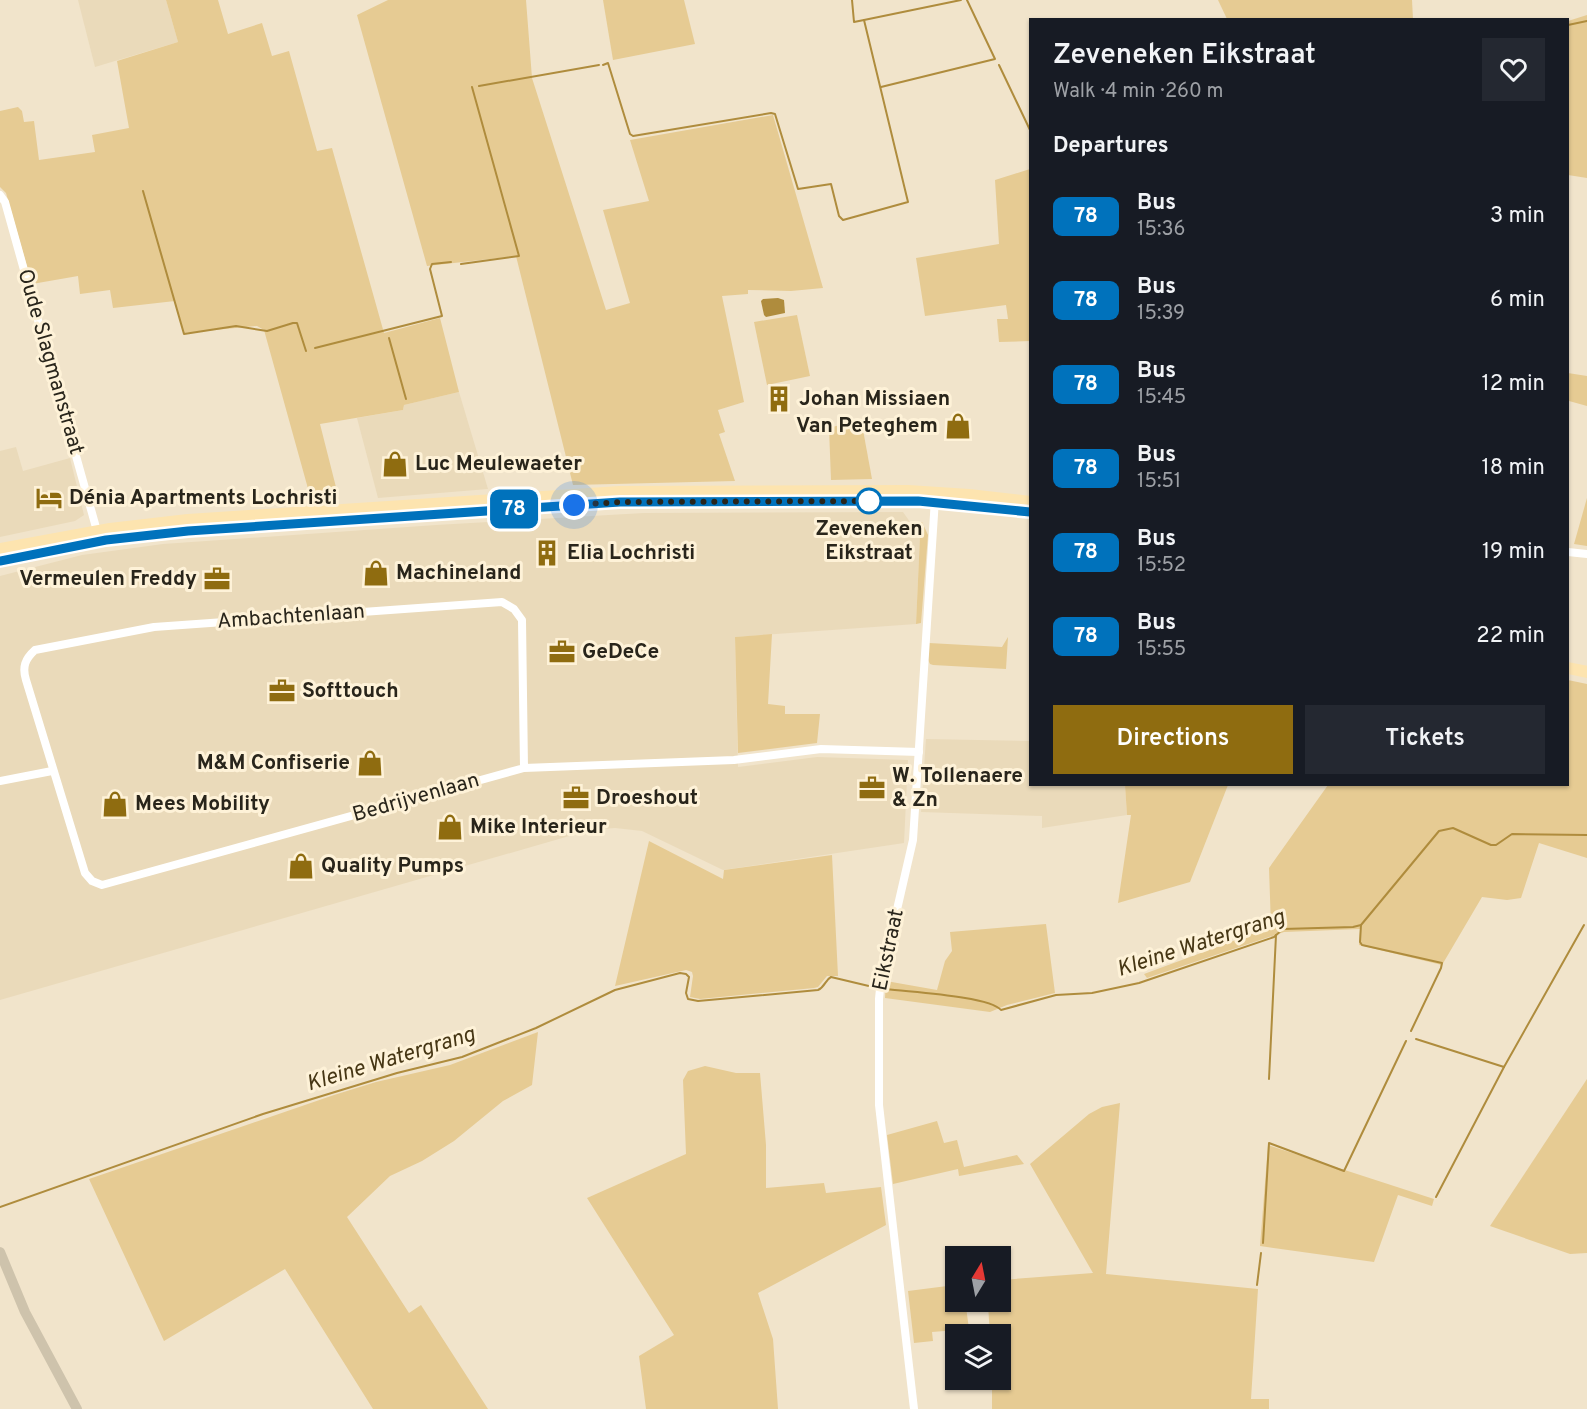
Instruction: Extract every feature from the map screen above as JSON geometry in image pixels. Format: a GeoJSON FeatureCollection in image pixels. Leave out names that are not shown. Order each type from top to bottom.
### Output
{"type":"FeatureCollection","features":[{"type":"Feature","properties":{"kind":"main road"},"geometry":{"type":"LineString","coordinates":[[0,549],[97,531],[188,520],[620,492],[935,496],[1029,502]]}},
{"type":"Feature","properties":{"kind":"main road"},"geometry":{"type":"LineString","coordinates":[[0,561],[106,540],[188,531],[620,502],[935,496],[1029,512]]}},
{"type":"Feature","properties":{"kind":"main road"},"geometry":{"type":"LineString","coordinates":[[1569,668],[1587,672]]}},
{"type":"Feature","properties":{"kind":"main road"},"geometry":{"type":"LineString","coordinates":[[0,1252],[25,1312],[77,1409]]}},
{"type":"Feature","properties":{"kind":"street","name":"Oude Slagmanstraat"},"geometry":{"type":"LineString","coordinates":[[0,195],[5,202],[97,531]]}},
{"type":"Feature","properties":{"kind":"street","name":"Eikstraat"},"geometry":{"type":"LineString","coordinates":[[914,1409],[879,1105],[879,999],[881,979],[913,840],[935,496]]}},
{"type":"Feature","properties":{"kind":"street"},"geometry":{"type":"LineString","coordinates":[[1569,552],[1587,554]]}},
{"type":"Feature","properties":{"kind":"street","name":"Ambachtenlaan"},"geometry":{"type":"LineString","coordinates":[[52,771],[24,672],[28,656],[35,650],[154,627],[502,602],[514,609],[522,620],[524,768]]}},
{"type":"Feature","properties":{"kind":"street","name":"Bedrijvenlaan"},"geometry":{"type":"LineString","coordinates":[[52,771],[85,873],[92,881],[102,885],[524,768],[734,760],[821,749],[919,753]]}},
{"type":"Feature","properties":{"kind":"street"},"geometry":{"type":"LineString","coordinates":[[0,782],[52,771]]}},
{"type":"Feature","properties":{"kind":"shaded area"},"geometry":{"type":"Polygon","coordinates":[[[78,0],[166,0],[178,42],[95,67],[78,0]]]}},
{"type":"Feature","properties":{"kind":"shaded area"},"geometry":{"type":"Polygon","coordinates":[[[166,0],[218,0],[228,34],[262,23],[272,56],[289,51],[317,151],[332,148],[384,333],[440,318],[459,392],[404,405],[403,410],[320,424],[339,499],[312,503],[264,330],[257,326],[184,333],[175,301],[113,308],[110,290],[80,294],[78,276],[32,284],[6,193],[0,187],[0,111],[18,107],[22,111],[24,122],[34,121],[39,160],[95,152],[92,135],[129,128],[117,61],[178,42],[166,0]]]}},
{"type":"Feature","properties":{"kind":"shaded area"},"geometry":{"type":"Polygon","coordinates":[[[388,0],[526,0],[532,78],[606,310],[630,303],[603,210],[649,201],[630,140],[773,115],[823,288],[791,291],[748,290],[748,294],[722,296],[744,402],[718,410],[725,432],[719,434],[735,481],[573,485],[516,256],[427,266],[357,15],[388,0]]]}},
{"type":"Feature","properties":{"kind":"shaded area"},"geometry":{"type":"Polygon","coordinates":[[[603,0],[684,0],[695,44],[613,60],[603,0]]]}},
{"type":"Feature","properties":{"kind":"shaded area"},"geometry":{"type":"Polygon","coordinates":[[[1218,0],[1412,0],[1413,18],[1227,18],[1218,0]]]}},
{"type":"Feature","properties":{"kind":"shaded area"},"geometry":{"type":"Polygon","coordinates":[[[1587,15],[1587,178],[1569,175],[1569,21],[1587,15]]]}},
{"type":"Feature","properties":{"kind":"shaded area"},"geometry":{"type":"Polygon","coordinates":[[[1029,169],[1029,341],[999,342],[997,319],[1008,319],[1006,305],[925,316],[916,258],[999,244],[995,180],[1029,169]]]}},
{"type":"Feature","properties":{"kind":"shaded area"},"geometry":{"type":"Polygon","coordinates":[[[778,298],[784,300],[785,313],[766,317],[761,301],[778,298]]]}},
{"type":"Feature","properties":{"kind":"shaded area"},"geometry":{"type":"Polygon","coordinates":[[[797,315],[810,376],[767,385],[754,322],[797,315]]]}},
{"type":"Feature","properties":{"kind":"shaded area"},"geometry":{"type":"Polygon","coordinates":[[[1569,373],[1587,376],[1587,406],[1569,401],[1569,373]]]}},
{"type":"Feature","properties":{"kind":"shaded area"},"geometry":{"type":"Polygon","coordinates":[[[459,392],[488,489],[378,498],[357,418],[403,410],[404,405],[459,392]]]}},
{"type":"Feature","properties":{"kind":"shaded area"},"geometry":{"type":"Polygon","coordinates":[[[861,419],[872,479],[831,480],[829,428],[861,419]]]}},
{"type":"Feature","properties":{"kind":"shaded area"},"geometry":{"type":"Polygon","coordinates":[[[16,447],[23,471],[70,458],[84,515],[75,521],[0,537],[0,451],[16,447]]]}},
{"type":"Feature","properties":{"kind":"shaded area"},"geometry":{"type":"Polygon","coordinates":[[[1587,498],[1587,546],[1574,544],[1587,498]]]}},
{"type":"Feature","properties":{"kind":"shaded area"},"geometry":{"type":"Polygon","coordinates":[[[903,512],[920,536],[916,624],[735,637],[738,767],[817,757],[908,760],[904,843],[723,870],[642,831],[615,828],[590,830],[0,1000],[0,576],[82,555],[163,544],[644,513],[903,512]]]}},
{"type":"Feature","properties":{"kind":"shaded area"},"geometry":{"type":"Polygon","coordinates":[[[922,522],[928,535],[921,623],[916,624],[920,536],[914,527],[922,522]]]}},
{"type":"Feature","properties":{"kind":"shaded area"},"geometry":{"type":"Polygon","coordinates":[[[772,634],[768,704],[785,706],[785,714],[820,714],[817,743],[738,753],[735,637],[772,634]]]}},
{"type":"Feature","properties":{"kind":"shaded area"},"geometry":{"type":"Polygon","coordinates":[[[1008,637],[1006,669],[933,665],[928,660],[929,643],[1002,647],[1008,637]]]}},
{"type":"Feature","properties":{"kind":"shaded area"},"geometry":{"type":"Polygon","coordinates":[[[1569,680],[1587,684],[1587,858],[1539,843],[1521,898],[1507,900],[1482,897],[1442,965],[1359,945],[1360,929],[1284,932],[1147,978],[1144,974],[1271,927],[1269,868],[1327,786],[1569,786],[1569,680]]]}},
{"type":"Feature","properties":{"kind":"shaded area"},"geometry":{"type":"Polygon","coordinates":[[[926,739],[1029,741],[1029,786],[1125,786],[1127,815],[1042,828],[1042,816],[921,812],[926,739]]]}},
{"type":"Feature","properties":{"kind":"shaded area"},"geometry":{"type":"Polygon","coordinates":[[[1125,786],[1228,786],[1190,882],[1118,903],[1131,815],[1127,815],[1125,786]]]}},
{"type":"Feature","properties":{"kind":"shaded area"},"geometry":{"type":"Polygon","coordinates":[[[649,841],[723,879],[724,870],[832,855],[838,976],[827,976],[818,987],[814,988],[700,999],[690,997],[693,976],[692,972],[686,970],[615,986],[649,841]]]}},
{"type":"Feature","properties":{"kind":"shaded area"},"geometry":{"type":"Polygon","coordinates":[[[1046,924],[1055,993],[1007,1005],[990,1012],[885,998],[886,981],[937,990],[945,961],[952,951],[950,932],[1046,924]]]}},
{"type":"Feature","properties":{"kind":"shaded area"},"geometry":{"type":"Polygon","coordinates":[[[538,1032],[532,1085],[503,1101],[454,1141],[422,1161],[390,1176],[347,1217],[409,1313],[421,1305],[488,1409],[373,1409],[285,1269],[164,1341],[89,1179],[334,1095],[376,1082],[450,1065],[538,1032]]]}},
{"type":"Feature","properties":{"kind":"shaded area"},"geometry":{"type":"Polygon","coordinates":[[[705,1066],[736,1073],[760,1073],[766,1145],[766,1188],[824,1183],[826,1193],[881,1187],[886,1225],[758,1293],[773,1339],[778,1409],[646,1409],[639,1356],[674,1335],[587,1198],[686,1154],[683,1080],[688,1071],[705,1066]]]}},
{"type":"Feature","properties":{"kind":"shaded area"},"geometry":{"type":"Polygon","coordinates":[[[1587,1079],[1587,1253],[1570,1254],[1490,1226],[1587,1079]]]}},
{"type":"Feature","properties":{"kind":"shaded area"},"geometry":{"type":"Polygon","coordinates":[[[1120,1103],[1106,1274],[1258,1289],[1251,1399],[1269,1399],[1269,1409],[992,1409],[992,1390],[1011,1390],[1011,1324],[989,1324],[988,1312],[1011,1312],[1011,1279],[1093,1273],[1030,1164],[1089,1114],[1102,1107],[1120,1103]]]}},
{"type":"Feature","properties":{"kind":"shaded area"},"geometry":{"type":"Polygon","coordinates":[[[937,1121],[944,1143],[957,1140],[964,1167],[1017,1155],[1024,1164],[959,1176],[958,1169],[893,1184],[887,1135],[937,1121]]]}},
{"type":"Feature","properties":{"kind":"shaded area"},"geometry":{"type":"Polygon","coordinates":[[[1268,1145],[1434,1199],[1432,1206],[1398,1195],[1374,1262],[1260,1246],[1268,1145]]]}},
{"type":"Feature","properties":{"kind":"shaded area"},"geometry":{"type":"Polygon","coordinates":[[[945,1286],[945,1312],[967,1312],[968,1324],[945,1324],[945,1331],[932,1332],[933,1341],[914,1343],[908,1291],[945,1286]]]}},
{"type":"Feature","properties":{"kind":"waterway"},"geometry":{"type":"LineString","coordinates":[[603,65],[608,63],[630,134],[633,136],[775,114],[798,189],[831,184],[839,216],[843,220],[908,202],[864,20],[854,22],[852,0]]}},
{"type":"Feature","properties":{"kind":"waterway"},"geometry":{"type":"LineString","coordinates":[[864,20],[961,0]]}},
{"type":"Feature","properties":{"kind":"waterway"},"geometry":{"type":"LineString","coordinates":[[881,87],[995,59],[967,0]]}},
{"type":"Feature","properties":{"kind":"waterway"},"geometry":{"type":"LineString","coordinates":[[1569,25],[1587,21]]}},
{"type":"Feature","properties":{"kind":"waterway"},"geometry":{"type":"LineString","coordinates":[[479,86],[599,65]]}},
{"type":"Feature","properties":{"kind":"waterway"},"geometry":{"type":"LineString","coordinates":[[999,65],[1029,128]]}},
{"type":"Feature","properties":{"kind":"waterway"},"geometry":{"type":"LineString","coordinates":[[461,264],[519,256],[472,87]]}},
{"type":"Feature","properties":{"kind":"waterway"},"geometry":{"type":"LineString","coordinates":[[143,191],[184,334],[236,326],[267,331],[297,323],[306,351]]}},
{"type":"Feature","properties":{"kind":"waterway"},"geometry":{"type":"LineString","coordinates":[[315,348],[442,316],[430,269],[432,264],[451,262]]}},
{"type":"Feature","properties":{"kind":"waterway"},"geometry":{"type":"LineString","coordinates":[[389,338],[406,399]]}},
{"type":"Feature","properties":{"kind":"waterway","name":"Kleine Watergrang"},"geometry":{"type":"LineString","coordinates":[[887,989],[966,998],[994,1005],[1001,1010],[1056,995],[1092,993],[1139,983],[1274,937],[1283,929],[1361,925],[1439,831],[1453,828],[1491,845],[1496,845],[1512,834],[1587,835]]}},
{"type":"Feature","properties":{"kind":"waterway"},"geometry":{"type":"LineString","coordinates":[[1361,925],[1360,942],[1362,945],[1442,963],[1411,1031]]}},
{"type":"Feature","properties":{"kind":"waterway"},"geometry":{"type":"LineString","coordinates":[[1416,1039],[1504,1067],[1584,925]]}},
{"type":"Feature","properties":{"kind":"waterway"},"geometry":{"type":"LineString","coordinates":[[1269,1079],[1276,935]]}},
{"type":"Feature","properties":{"kind":"waterway","name":"Kleine Watergrang"},"geometry":{"type":"LineString","coordinates":[[0,1207],[263,1114],[397,1073],[462,1057],[536,1028],[615,990],[680,973],[689,977],[686,993],[688,999],[698,1001],[818,990],[831,977],[873,987]]}},
{"type":"Feature","properties":{"kind":"waterway"},"geometry":{"type":"LineString","coordinates":[[1263,1243],[1269,1143],[1344,1171],[1406,1041]]}},
{"type":"Feature","properties":{"kind":"waterway"},"geometry":{"type":"LineString","coordinates":[[1436,1197],[1504,1067]]}},
{"type":"Feature","properties":{"kind":"waterway"},"geometry":{"type":"LineString","coordinates":[[1257,1285],[1261,1253]]}},
{"type":"Feature","properties":{"kind":"bus line","name":"78"},"geometry":{"type":"LineString","coordinates":[[0,561],[106,540],[188,531],[620,502],[934,501],[1029,512]]}},
{"type":"Feature","properties":{"kind":"place","name":"Johan Missiaen"},"geometry":{"type":"Point","coordinates":[779,399]}},
{"type":"Feature","properties":{"kind":"place","name":"Van Peteghem"},"geometry":{"type":"Point","coordinates":[958,426]}},
{"type":"Feature","properties":{"kind":"place","name":"Luc Meulewaeter"},"geometry":{"type":"Point","coordinates":[395,464]}},
{"type":"Feature","properties":{"kind":"place","name":"Dénia Apartments Lochristi"},"geometry":{"type":"Point","coordinates":[49,498]}},
{"type":"Feature","properties":{"kind":"place","name":"Zeveneken Eikstraat"},"geometry":{"type":"Point","coordinates":[869,501]}},
{"type":"Feature","properties":{"kind":"place","name":"Elia Lochristi"},"geometry":{"type":"Point","coordinates":[547,553]}},
{"type":"Feature","properties":{"kind":"place","name":"Machineland"},"geometry":{"type":"Point","coordinates":[376,573]}},
{"type":"Feature","properties":{"kind":"place","name":"Vermeulen Freddy"},"geometry":{"type":"Point","coordinates":[217,579]}},
{"type":"Feature","properties":{"kind":"place","name":"GeDeCe"},"geometry":{"type":"Point","coordinates":[562,652]}},
{"type":"Feature","properties":{"kind":"place","name":"Softtouch"},"geometry":{"type":"Point","coordinates":[282,691]}},
{"type":"Feature","properties":{"kind":"place","name":"M&M Confiserie"},"geometry":{"type":"Point","coordinates":[370,763]}},
{"type":"Feature","properties":{"kind":"place","name":"W. Tollenaere & Zn"},"geometry":{"type":"Point","coordinates":[872,788]}},
{"type":"Feature","properties":{"kind":"place","name":"Droeshout"},"geometry":{"type":"Point","coordinates":[576,798]}},
{"type":"Feature","properties":{"kind":"place","name":"Mees Mobility"},"geometry":{"type":"Point","coordinates":[115,804]}},
{"type":"Feature","properties":{"kind":"place","name":"Mike Interieur"},"geometry":{"type":"Point","coordinates":[450,827]}},
{"type":"Feature","properties":{"kind":"place","name":"Quality Pumps"},"geometry":{"type":"Point","coordinates":[301,866]}},
{"type":"Feature","properties":{"kind":"route"},"geometry":{"type":"LineString","coordinates":[[574,505],[620,502],[878,501],[869,501]]}}]}
